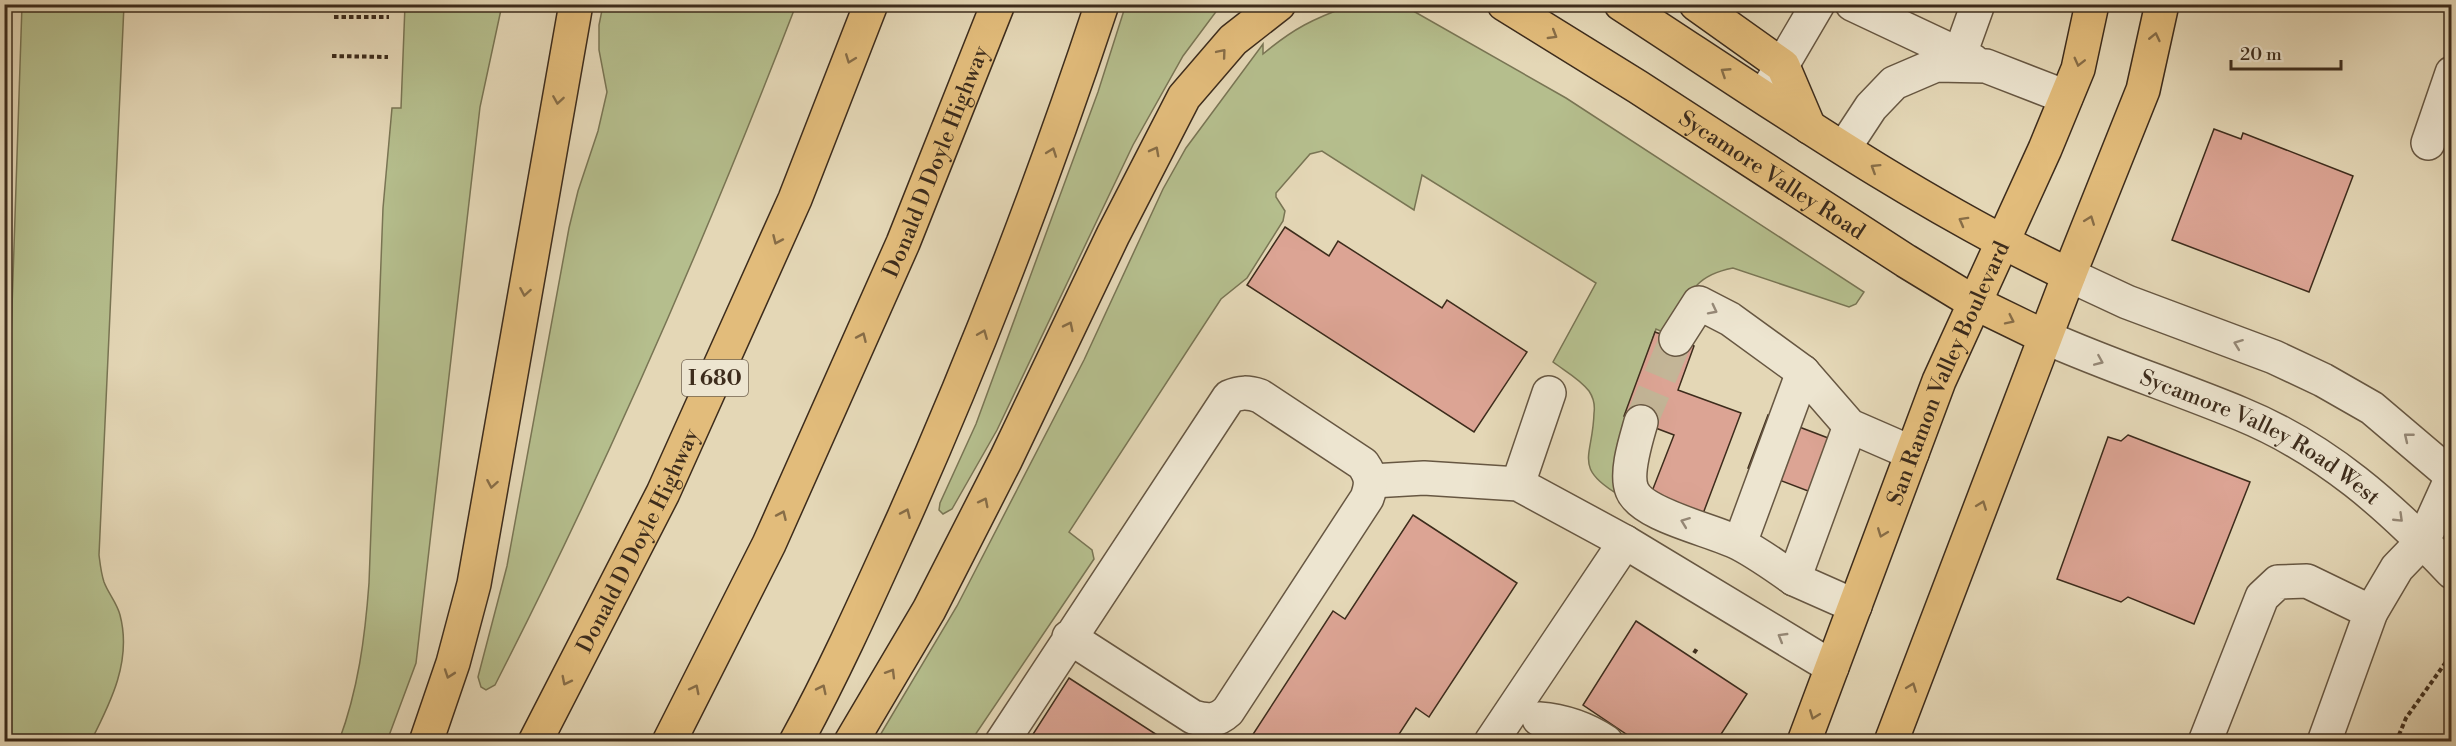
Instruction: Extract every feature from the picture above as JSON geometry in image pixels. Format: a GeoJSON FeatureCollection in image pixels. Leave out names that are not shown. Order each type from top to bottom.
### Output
{"type":"FeatureCollection","features":[{"type":"Feature","properties":{"kind":"main road"},"geometry":{"type":"LineString","coordinates":[[426,741],[453,663],[474,584],[576,4]]}},
{"type":"Feature","properties":{"kind":"main road","name":"Donald D Doyle Highway"},"geometry":{"type":"LineString","coordinates":[[536,741],[668,483],[795,199],[871,4]]}},
{"type":"Feature","properties":{"kind":"main road","name":"Donald D Doyle Highway"},"geometry":{"type":"LineString","coordinates":[[669,741],[769,544],[903,243],[998,4]]}},
{"type":"Feature","properties":{"kind":"main road"},"geometry":{"type":"LineString","coordinates":[[796,741],[872,588],[941,435],[1004,281],[1060,130],[1102,4]]}},
{"type":"Feature","properties":{"kind":"main road"},"geometry":{"type":"LineString","coordinates":[[851,741],[929,610],[1006,459],[1113,235],[1184,97],[1233,40],[1279,4]]}},
{"type":"Feature","properties":{"kind":"main road","name":"Sycamore Valley Road"},"geometry":{"type":"LineString","coordinates":[[1504,4],[1975,303],[2045,337]]}},
{"type":"Feature","properties":{"kind":"main road"},"geometry":{"type":"LineString","coordinates":[[1621,4],[1924,199],[2002,243],[2069,274]]}},
{"type":"Feature","properties":{"kind":"main road"},"geometry":{"type":"LineString","coordinates":[[1696,4],[1783,66],[1809,126]]}},
{"type":"Feature","properties":{"kind":"main road","name":"San Ramon Valley Boulevard"},"geometry":{"type":"LineString","coordinates":[[1804,741],[1939,381],[2078,69],[2092,4]]}},
{"type":"Feature","properties":{"kind":"main road"},"geometry":{"type":"LineString","coordinates":[[1891,741],[2069,274],[2143,90],[2162,4]]}},
{"type":"Feature","properties":{"kind":"street"},"geometry":{"type":"LineString","coordinates":[[1763,97],[1818,4]]}},
{"type":"Feature","properties":{"kind":"street"},"geometry":{"type":"LineString","coordinates":[[1852,4],[1973,60],[2066,98]]}},
{"type":"Feature","properties":{"kind":"street"},"geometry":{"type":"LineString","coordinates":[[1973,60],[1978,4]]}},
{"type":"Feature","properties":{"kind":"street"},"geometry":{"type":"LineString","coordinates":[[1844,148],[1871,107],[1894,83],[1936,65],[1973,60]]}},
{"type":"Feature","properties":{"kind":"street"},"geometry":{"type":"LineString","coordinates":[[2428,143],[2451,73]]}},
{"type":"Feature","properties":{"kind":"street"},"geometry":{"type":"LineString","coordinates":[[2069,274],[2127,302],[2274,357],[2323,380],[2372,408],[2451,476],[2423,541],[2397,568],[2371,612],[2324,741]]}},
{"type":"Feature","properties":{"kind":"street"},"geometry":{"type":"LineString","coordinates":[[1676,339],[1699,303],[1730,319],[1803,372],[1850,426],[1912,453]]}},
{"type":"Feature","properties":{"kind":"street","name":"Sycamore Valley Road West"},"geometry":{"type":"LineString","coordinates":[[2045,337],[2104,363],[2242,414],[2328,461],[2376,496],[2423,541],[2451,572]]}},
{"type":"Feature","properties":{"kind":"street"},"geometry":{"type":"LineString","coordinates":[[1740,543],[1803,372]]}},
{"type":"Feature","properties":{"kind":"street"},"geometry":{"type":"LineString","coordinates":[[1002,741],[1070,638],[1229,398],[1238,393],[1260,396],[1363,464],[1372,481],[1367,498],[1228,711],[1219,719],[1206,721],[1193,717],[1070,638]]}},
{"type":"Feature","properties":{"kind":"street"},"geometry":{"type":"LineString","coordinates":[[1518,484],[1549,393]]}},
{"type":"Feature","properties":{"kind":"street"},"geometry":{"type":"LineString","coordinates":[[1641,423],[1634,449],[1631,488],[1638,501],[1655,511],[1740,543],[1794,579],[1855,606]]}},
{"type":"Feature","properties":{"kind":"street"},"geometry":{"type":"LineString","coordinates":[[1794,579],[1850,426]]}},
{"type":"Feature","properties":{"kind":"street"},"geometry":{"type":"LineString","coordinates":[[1372,481],[1424,478],[1518,484],[1625,542],[1832,667]]}},
{"type":"Feature","properties":{"kind":"street"},"geometry":{"type":"LineString","coordinates":[[1491,741],[1528,711],[1625,542]]}},
{"type":"Feature","properties":{"kind":"street"},"geometry":{"type":"LineString","coordinates":[[2205,741],[2262,597],[2278,582],[2307,581],[2371,612]]}},
{"type":"Feature","properties":{"kind":"street"},"geometry":{"type":"LineString","coordinates":[[1528,711],[1574,741]]}},
{"type":"Feature","properties":{"kind":"street"},"geometry":{"type":"LineString","coordinates":[[1528,711],[1577,726],[1606,741]]}},
{"type":"Feature","properties":{"kind":"path"},"geometry":{"type":"LineString","coordinates":[[334,16],[389,17]]}},
{"type":"Feature","properties":{"kind":"path"},"geometry":{"type":"LineString","coordinates":[[332,56],[388,57]]}},
{"type":"Feature","properties":{"kind":"path"},"geometry":{"type":"LineString","coordinates":[[1694,653],[1698,647]]}},
{"type":"Feature","properties":{"kind":"path"},"geometry":{"type":"LineString","coordinates":[[2396,741],[2406,718],[2451,657]]}},
{"type":"Feature","properties":{"kind":"green space"},"geometry":{"type":"Polygon","coordinates":[[[1126,4],[1221,5],[1183,56],[1133,145],[997,430],[952,509],[943,514],[939,510],[940,503],[976,424],[1098,92],[1126,4]]]}},
{"type":"Feature","properties":{"kind":"green space"},"geometry":{"type":"Polygon","coordinates":[[[22,5],[124,5],[99,555],[104,582],[120,615],[123,648],[118,680],[91,741],[5,741],[4,451],[10,368],[22,5]]]}},
{"type":"Feature","properties":{"kind":"green space"},"geometry":{"type":"Polygon","coordinates":[[[405,5],[502,5],[480,107],[416,663],[387,741],[339,741],[356,683],[363,644],[369,583],[383,208],[392,108],[401,108],[405,5]]]}},
{"type":"Feature","properties":{"kind":"green space"},"geometry":{"type":"Polygon","coordinates":[[[603,5],[796,5],[727,178],[616,434],[495,685],[486,690],[481,687],[478,677],[507,566],[569,228],[578,191],[598,131],[607,92],[599,50],[599,25],[603,5]]]}},
{"type":"Feature","properties":{"kind":"green space"},"geometry":{"type":"Polygon","coordinates":[[[1351,5],[1363,5],[1364,8],[1391,5],[1408,8],[1566,98],[1864,292],[1856,304],[1849,307],[1733,268],[1718,272],[1699,283],[1687,300],[1672,336],[1656,329],[1618,442],[1614,465],[1619,495],[1595,477],[1590,468],[1588,460],[1594,410],[1590,393],[1577,379],[1553,362],[1596,283],[1422,175],[1414,210],[1322,151],[1310,154],[1276,193],[1285,211],[1283,221],[1247,278],[1221,299],[1069,532],[1092,550],[1094,559],[971,741],[876,742],[957,606],[1084,360],[1163,189],[1186,148],[1263,44],[1263,54],[1304,25],[1351,5]]]}},
{"type":"Feature","properties":{"kind":"building"},"geometry":{"type":"Polygon","coordinates":[[[2214,129],[2241,139],[2243,133],[2353,176],[2309,292],[2172,240],[2214,129]]]}},
{"type":"Feature","properties":{"kind":"building"},"geometry":{"type":"Polygon","coordinates":[[[1285,227],[1329,256],[1338,241],[1442,308],[1447,300],[1527,352],[1474,432],[1247,285],[1285,227]]]}},
{"type":"Feature","properties":{"kind":"building"},"geometry":{"type":"Polygon","coordinates":[[[1655,332],[1694,346],[1678,390],[1741,413],[1701,519],[1649,499],[1674,435],[1624,416],[1655,332]]]}},
{"type":"Feature","properties":{"kind":"building"},"geometry":{"type":"Polygon","coordinates":[[[1768,415],[1836,441],[1816,494],[1748,468],[1768,415]]]}},
{"type":"Feature","properties":{"kind":"building"},"geometry":{"type":"Polygon","coordinates":[[[2128,435],[2250,482],[2194,624],[2128,597],[2121,602],[2057,579],[2108,437],[2121,441],[2128,435]]]}},
{"type":"Feature","properties":{"kind":"building"},"geometry":{"type":"Polygon","coordinates":[[[1413,515],[1517,583],[1429,717],[1416,708],[1394,742],[1248,742],[1333,611],[1345,619],[1413,515]]]}},
{"type":"Feature","properties":{"kind":"building"},"geometry":{"type":"Polygon","coordinates":[[[1636,621],[1747,694],[1716,742],[1638,742],[1583,705],[1636,621]]]}},
{"type":"Feature","properties":{"kind":"building"},"geometry":{"type":"Polygon","coordinates":[[[1069,678],[1168,742],[1028,742],[1069,678]]]}},
{"type":"Feature","properties":{"kind":"tunnel"},"geometry":{"type":"LineString","coordinates":[[1641,422],[1676,339]]}}]}
